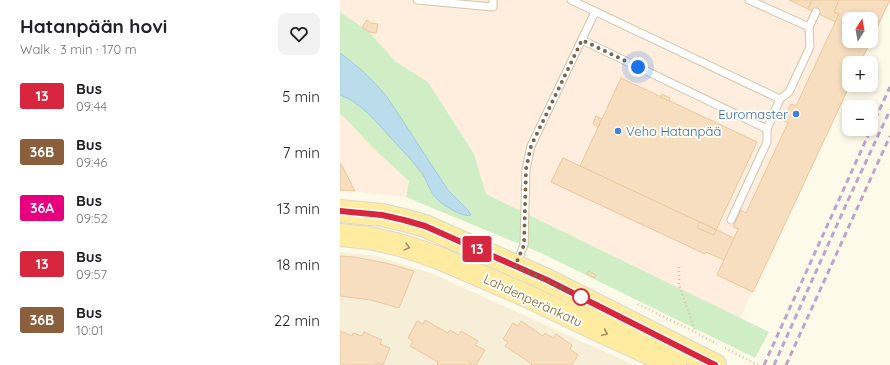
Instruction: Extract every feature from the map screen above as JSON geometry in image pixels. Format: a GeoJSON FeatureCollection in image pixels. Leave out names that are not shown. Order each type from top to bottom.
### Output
{"type":"FeatureCollection","features":[{"type":"Feature","properties":{"kind":"main road","name":"Lahdenperänkatu"},"geometry":{"type":"LineString","coordinates":[[340,211],[382,215],[425,226],[511,276],[675,365]]}},
{"type":"Feature","properties":{"kind":"main road","name":"Lahdenperänkatu"},"geometry":{"type":"LineString","coordinates":[[340,235],[369,238],[413,248],[465,269],[511,276],[581,297],[715,365]]}},
{"type":"Feature","properties":{"kind":"lane"},"geometry":{"type":"LineString","coordinates":[[418,0],[493,7],[493,0]]}},
{"type":"Feature","properties":{"kind":"lane"},"geometry":{"type":"LineString","coordinates":[[571,0],[780,99]]}},
{"type":"Feature","properties":{"kind":"lane"},"geometry":{"type":"LineString","coordinates":[[749,0],[809,27]]}},
{"type":"Feature","properties":{"kind":"lane"},"geometry":{"type":"LineString","coordinates":[[511,276],[524,245],[526,169],[531,146],[595,12]]}},
{"type":"Feature","properties":{"kind":"lane"},"geometry":{"type":"LineString","coordinates":[[731,220],[767,142],[767,129],[780,99],[789,92],[810,48],[809,27],[816,12]]}},
{"type":"Feature","properties":{"kind":"lane"},"geometry":{"type":"LineString","coordinates":[[582,40],[767,129]]}},
{"type":"Feature","properties":{"kind":"path"},"geometry":{"type":"LineString","coordinates":[[679,267],[679,285],[695,332]]}},
{"type":"Feature","properties":{"kind":"shaded area"},"geometry":{"type":"Polygon","coordinates":[[[340,0],[890,0],[878,25],[878,12],[842,12],[842,48],[868,48],[864,56],[842,56],[842,92],[847,92],[740,318],[486,194],[474,154],[428,83],[396,62],[369,32],[340,12],[340,0]]]}},
{"type":"Feature","properties":{"kind":"shaded area"},"geometry":{"type":"Polygon","coordinates":[[[340,115],[343,116],[374,149],[409,181],[406,197],[340,190],[340,115]]]}},
{"type":"Feature","properties":{"kind":"shaded area"},"geometry":{"type":"Polygon","coordinates":[[[340,252],[377,256],[433,274],[634,365],[340,365],[340,252]]]}},
{"type":"Feature","properties":{"kind":"green space"},"geometry":{"type":"Polygon","coordinates":[[[340,12],[369,32],[396,62],[428,82],[474,154],[486,194],[769,332],[755,358],[541,253],[406,197],[409,181],[374,149],[343,116],[340,115],[340,12]]]}},
{"type":"Feature","properties":{"kind":"water"},"geometry":{"type":"Polygon","coordinates":[[[340,53],[376,84],[387,97],[448,190],[471,215],[463,215],[458,213],[437,199],[416,165],[374,119],[348,98],[340,95],[340,53]]]}},
{"type":"Feature","properties":{"kind":"building"},"geometry":{"type":"Polygon","coordinates":[[[789,0],[812,0],[808,9],[789,0]]]}},
{"type":"Feature","properties":{"kind":"building"},"geometry":{"type":"Polygon","coordinates":[[[812,0],[839,0],[834,12],[839,14],[836,22],[808,9],[812,0]]]}},
{"type":"Feature","properties":{"kind":"building"},"geometry":{"type":"Polygon","coordinates":[[[839,0],[890,0],[878,25],[878,12],[842,12],[842,48],[868,48],[864,56],[842,56],[842,92],[847,92],[753,292],[717,275],[738,229],[733,227],[741,210],[746,213],[788,123],[783,120],[791,104],[796,106],[839,14],[834,12],[839,0]]]}},
{"type":"Feature","properties":{"kind":"building"},"geometry":{"type":"Polygon","coordinates":[[[367,20],[371,23],[378,24],[376,33],[369,32],[362,27],[367,20]]]}},
{"type":"Feature","properties":{"kind":"building"},"geometry":{"type":"Polygon","coordinates":[[[621,78],[757,142],[716,230],[580,166],[621,78]]]}},
{"type":"Feature","properties":{"kind":"building"},"geometry":{"type":"Polygon","coordinates":[[[662,94],[670,98],[669,101],[660,97],[662,94]]]}},
{"type":"Feature","properties":{"kind":"building"},"geometry":{"type":"Polygon","coordinates":[[[596,116],[602,119],[598,127],[593,124],[596,116]]]}},
{"type":"Feature","properties":{"kind":"building"},"geometry":{"type":"Polygon","coordinates":[[[563,158],[734,238],[724,260],[706,252],[705,254],[551,182],[563,158]]]}},
{"type":"Feature","properties":{"kind":"building"},"geometry":{"type":"Polygon","coordinates":[[[341,164],[355,191],[340,190],[341,164]]]}},
{"type":"Feature","properties":{"kind":"building"},"geometry":{"type":"Polygon","coordinates":[[[700,222],[716,230],[714,235],[697,228],[700,222]]]}},
{"type":"Feature","properties":{"kind":"building"},"geometry":{"type":"Polygon","coordinates":[[[340,256],[386,263],[414,271],[399,308],[371,300],[340,296],[340,256]]]}},
{"type":"Feature","properties":{"kind":"building"},"geometry":{"type":"Polygon","coordinates":[[[588,271],[596,275],[595,278],[587,274],[588,271]]]}},
{"type":"Feature","properties":{"kind":"building"},"geometry":{"type":"Polygon","coordinates":[[[425,320],[448,333],[450,330],[458,335],[461,331],[478,341],[475,345],[485,350],[476,365],[470,363],[469,365],[437,365],[438,362],[410,346],[413,341],[408,338],[417,321],[423,324],[425,320]]]}},
{"type":"Feature","properties":{"kind":"building"},"geometry":{"type":"Polygon","coordinates":[[[521,321],[543,336],[545,333],[553,338],[556,334],[572,345],[570,349],[578,355],[572,365],[531,365],[532,364],[505,346],[508,342],[503,339],[513,323],[518,326],[521,321]]]}},
{"type":"Feature","properties":{"kind":"building"},"geometry":{"type":"Polygon","coordinates":[[[340,331],[352,336],[353,333],[362,336],[364,332],[382,340],[380,344],[390,348],[383,365],[377,363],[376,365],[345,365],[340,363],[340,331]]]}},
{"type":"Feature","properties":{"kind":"railway"},"geometry":{"type":"LineString","coordinates":[[878,113],[890,87]]}},
{"type":"Feature","properties":{"kind":"railway"},"geometry":{"type":"LineString","coordinates":[[774,365],[890,110]]}},
{"type":"Feature","properties":{"kind":"railway"},"geometry":{"type":"LineString","coordinates":[[764,365],[868,136]]}},
{"type":"Feature","properties":{"kind":"railway"},"geometry":{"type":"LineString","coordinates":[[786,365],[890,136]]}},
{"type":"Feature","properties":{"kind":"bus line","name":"13"},"geometry":{"type":"LineString","coordinates":[[340,211],[382,215],[425,226],[547,280],[715,365]]}},
{"type":"Feature","properties":{"kind":"place","name":"Euromaster"},"geometry":{"type":"Point","coordinates":[796,114]}},
{"type":"Feature","properties":{"kind":"place","name":"Veho Hatanpää"},"geometry":{"type":"Point","coordinates":[618,131]}},
{"type":"Feature","properties":{"kind":"route"},"geometry":{"type":"LineString","coordinates":[[581,297],[515,266],[524,245],[526,169],[531,146],[582,40],[638,67]]}}]}
